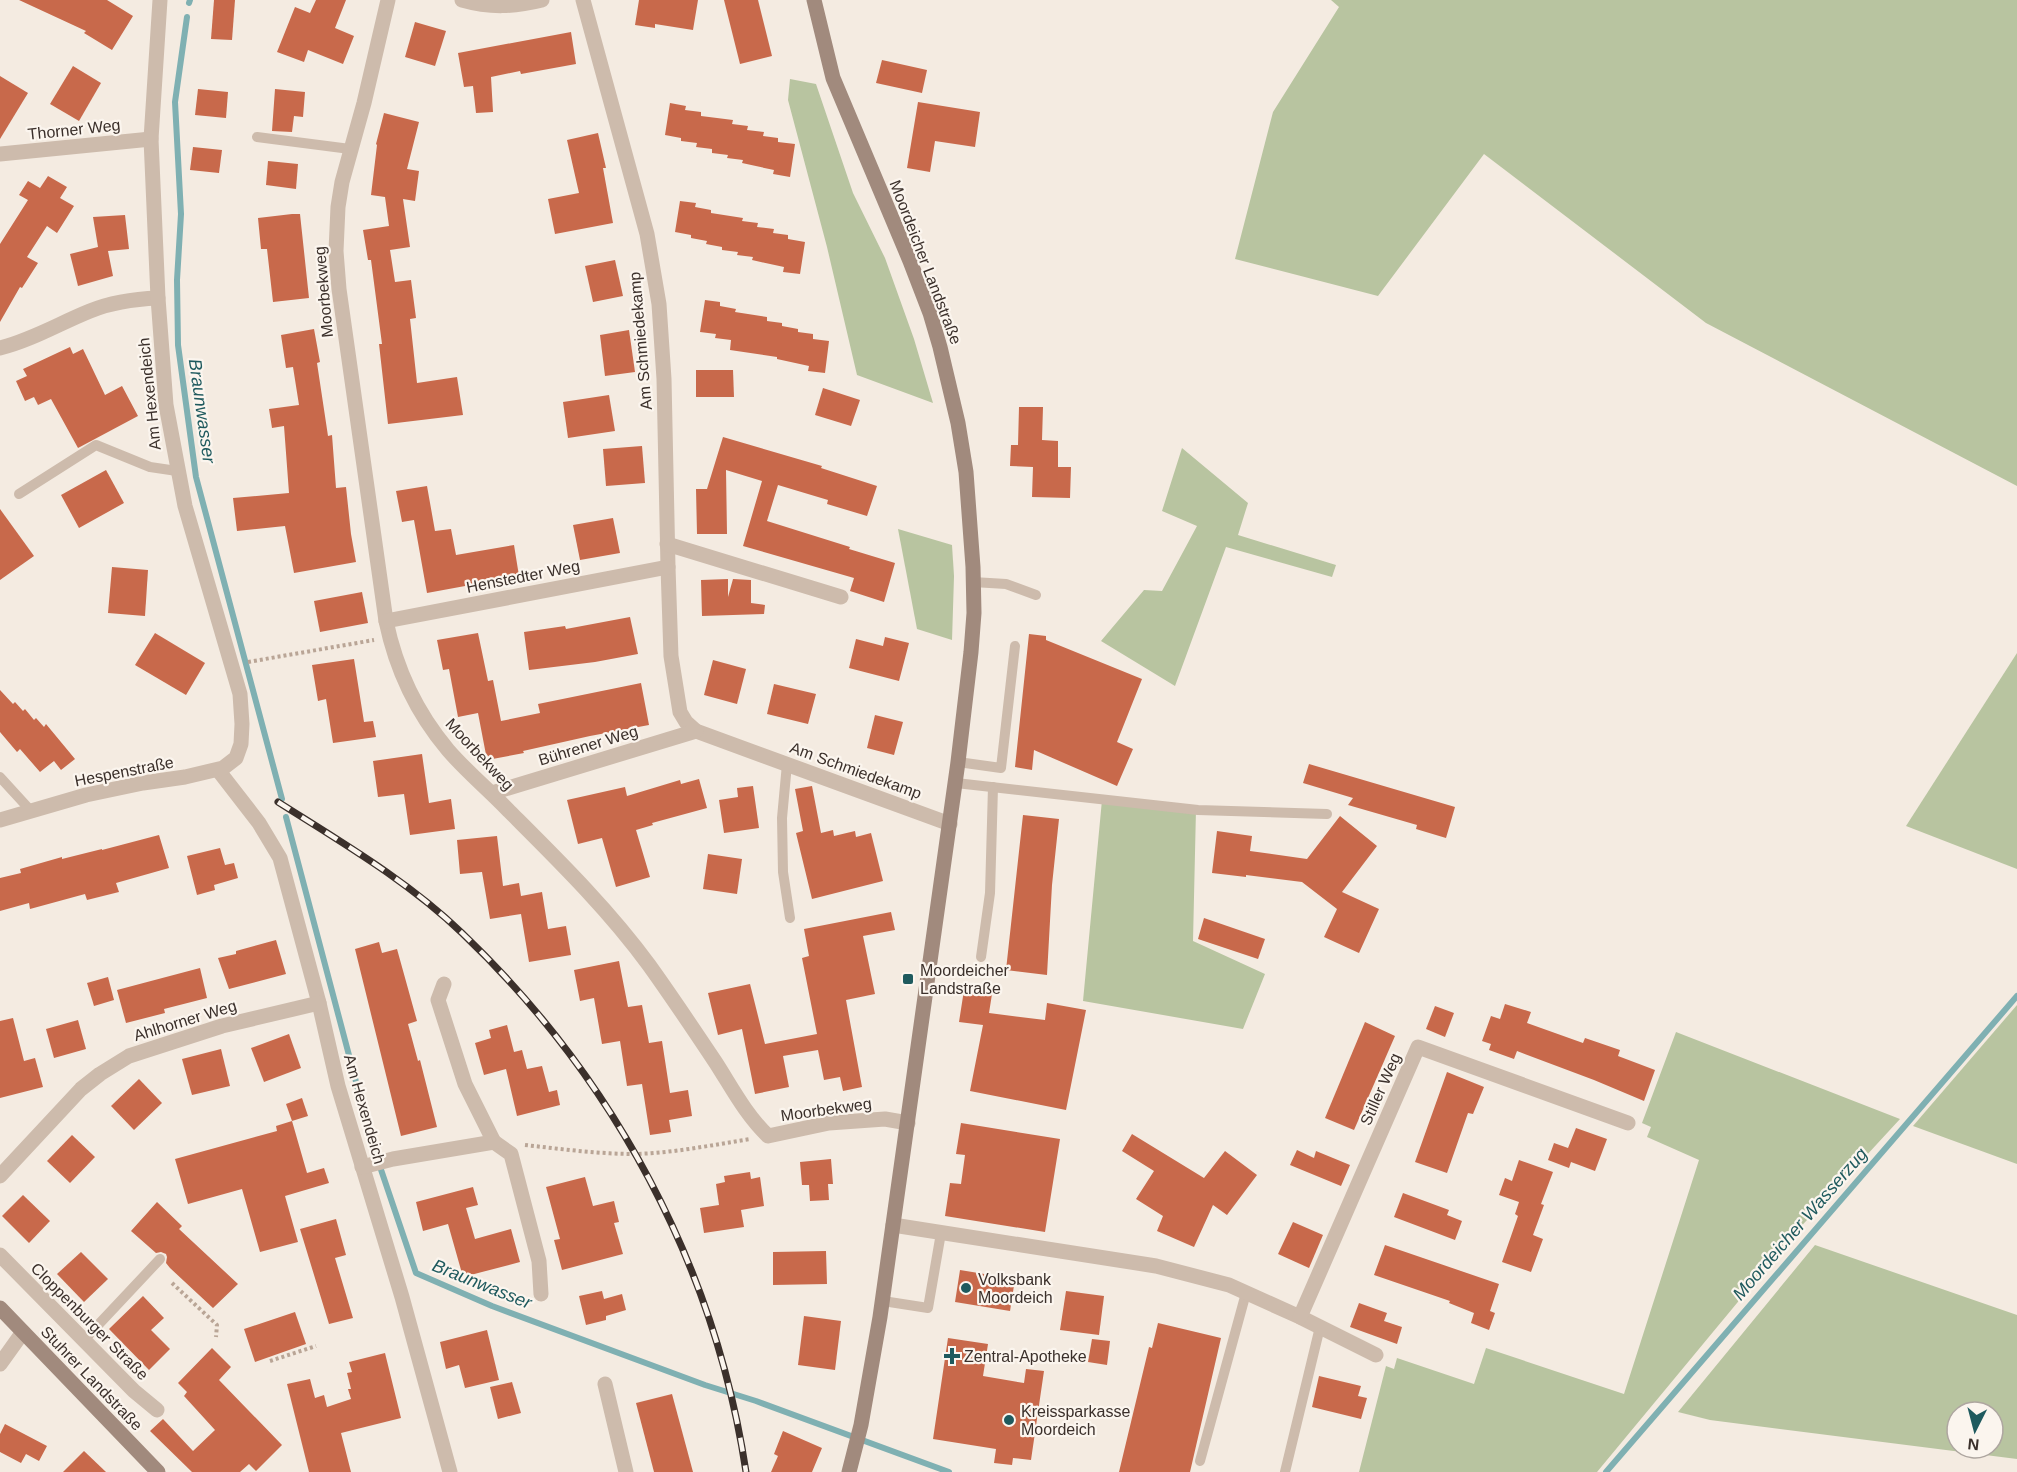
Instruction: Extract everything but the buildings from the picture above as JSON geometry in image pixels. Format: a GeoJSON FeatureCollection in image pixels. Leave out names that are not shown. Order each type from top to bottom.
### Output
{"type":"FeatureCollection","features":[{"type":"Feature","properties":{"kind":"main road","name":"Moordeicher Landstraße"},"geometry":{"type":"LineString","coordinates":[[814,0],[833,78],[910,261],[940,347],[958,423],[966,472],[971,521],[974,613],[956,783],[908,1123],[882,1301],[852,1467]]}},
{"type":"Feature","properties":{"kind":"main road","name":"Stuhrer Landstraße"},"geometry":{"type":"LineString","coordinates":[[0,1308],[158,1472]]}},
{"type":"Feature","properties":{"kind":"street","name":"Am Hexendeich"},"geometry":{"type":"LineString","coordinates":[[160,0],[151,139],[158,298],[166,405],[177,471],[193,537],[240,694],[241,744],[236,758],[221,769],[280,858],[319,1003],[338,1086],[402,1297],[450,1472]]}},
{"type":"Feature","properties":{"kind":"street","name":"Moorbekweg"},"geometry":{"type":"LineString","coordinates":[[388,0],[364,103],[350,149],[338,207],[336,251],[339,289],[386,621],[409,693],[426,722],[448,750],[615,922],[649,964],[753,1122],[768,1136],[829,1123],[885,1119],[908,1123]]}},
{"type":"Feature","properties":{"kind":"street"},"geometry":{"type":"LineString","coordinates":[[462,0],[497,7],[520,6],[542,0]]}},
{"type":"Feature","properties":{"kind":"street","name":"Am Schmiedekamp"},"geometry":{"type":"LineString","coordinates":[[583,0],[647,234],[658,304],[664,380],[671,656],[680,711],[686,722],[696,731],[950,824]]}},
{"type":"Feature","properties":{"kind":"street","name":"Thorner Weg"},"geometry":{"type":"LineString","coordinates":[[0,154],[151,139]]}},
{"type":"Feature","properties":{"kind":"street"},"geometry":{"type":"LineString","coordinates":[[0,348],[112,304],[135,299],[158,298]]}},
{"type":"Feature","properties":{"kind":"street"},"geometry":{"type":"LineString","coordinates":[[667,544],[841,597]]}},
{"type":"Feature","properties":{"kind":"street","name":"Henstedter Weg"},"geometry":{"type":"LineString","coordinates":[[386,621],[668,567]]}},
{"type":"Feature","properties":{"kind":"street","name":"Bührener Weg"},"geometry":{"type":"LineString","coordinates":[[492,793],[696,731]]}},
{"type":"Feature","properties":{"kind":"street","name":"Hespenstraße"},"geometry":{"type":"LineString","coordinates":[[0,820],[86,795],[221,769]]}},
{"type":"Feature","properties":{"kind":"street"},"geometry":{"type":"LineString","coordinates":[[444,984],[438,1000],[465,1084],[494,1142],[511,1154],[539,1261],[541,1294]]}},
{"type":"Feature","properties":{"kind":"street","name":"Ahlhorner Weg"},"geometry":{"type":"LineString","coordinates":[[0,1176],[81,1089],[129,1056],[222,1026],[319,1003]]}},
{"type":"Feature","properties":{"kind":"street","name":"Stiller Weg"},"geometry":{"type":"LineString","coordinates":[[1300,1317],[1418,1047],[1628,1123]]}},
{"type":"Feature","properties":{"kind":"street"},"geometry":{"type":"LineString","coordinates":[[362,1167],[393,1159],[494,1142]]}},
{"type":"Feature","properties":{"kind":"street"},"geometry":{"type":"LineString","coordinates":[[893,1225],[1156,1266],[1229,1285],[1376,1355]]}},
{"type":"Feature","properties":{"kind":"street","name":"Cloppenburger Straße"},"geometry":{"type":"LineString","coordinates":[[0,1255],[83,1341],[157,1410]]}},
{"type":"Feature","properties":{"kind":"street"},"geometry":{"type":"LineString","coordinates":[[0,1364],[23,1332]]}},
{"type":"Feature","properties":{"kind":"street"},"geometry":{"type":"LineString","coordinates":[[605,1384],[626,1472]]}},
{"type":"Feature","properties":{"kind":"lane"},"geometry":{"type":"LineString","coordinates":[[257,137],[350,149]]}},
{"type":"Feature","properties":{"kind":"lane"},"geometry":{"type":"LineString","coordinates":[[20,494],[96,445],[150,467],[177,471]]}},
{"type":"Feature","properties":{"kind":"lane"},"geometry":{"type":"LineString","coordinates":[[973,582],[1006,584],[1036,595]]}},
{"type":"Feature","properties":{"kind":"lane"},"geometry":{"type":"LineString","coordinates":[[958,762],[1001,768],[1015,646]]}},
{"type":"Feature","properties":{"kind":"lane"},"geometry":{"type":"LineString","coordinates":[[787,764],[782,818],[783,872],[790,918]]}},
{"type":"Feature","properties":{"kind":"lane"},"geometry":{"type":"LineString","coordinates":[[0,777],[32,812]]}},
{"type":"Feature","properties":{"kind":"lane"},"geometry":{"type":"LineString","coordinates":[[956,783],[1198,810],[1327,814]]}},
{"type":"Feature","properties":{"kind":"lane"},"geometry":{"type":"LineString","coordinates":[[981,957],[990,893],[993,787]]}},
{"type":"Feature","properties":{"kind":"lane"},"geometry":{"type":"LineString","coordinates":[[882,1301],[928,1308],[941,1233]]}},
{"type":"Feature","properties":{"kind":"lane"},"geometry":{"type":"LineString","coordinates":[[83,1341],[160,1259]]}},
{"type":"Feature","properties":{"kind":"lane"},"geometry":{"type":"LineString","coordinates":[[1200,1461],[1246,1293]]}},
{"type":"Feature","properties":{"kind":"lane"},"geometry":{"type":"LineString","coordinates":[[1285,1472],[1320,1327]]}},
{"type":"Feature","properties":{"kind":"path"},"geometry":{"type":"LineString","coordinates":[[257,660],[390,639]]}},
{"type":"Feature","properties":{"kind":"path"},"geometry":{"type":"LineString","coordinates":[[494,1142],[603,1154],[637,1154],[696,1148],[768,1136]]}},
{"type":"Feature","properties":{"kind":"path"},"geometry":{"type":"LineString","coordinates":[[172,1283],[217,1325],[216,1337]]}},
{"type":"Feature","properties":{"kind":"path"},"geometry":{"type":"LineString","coordinates":[[270,1361],[316,1346]]}},
{"type":"Feature","properties":{"kind":"green space"},"geometry":{"type":"Polygon","coordinates":[[[1331,0],[2017,0],[2017,486],[1706,323],[1484,154],[1378,296],[1235,259],[1273,112],[1339,7],[1331,0]]]}},
{"type":"Feature","properties":{"kind":"green space"},"geometry":{"type":"Polygon","coordinates":[[[790,79],[816,84],[853,193],[885,258],[914,339],[933,403],[857,375],[827,247],[788,100],[790,79]]]}},
{"type":"Feature","properties":{"kind":"green space"},"geometry":{"type":"Polygon","coordinates":[[[1182,448],[1248,503],[1238,535],[1336,565],[1332,577],[1226,547],[1175,686],[1101,641],[1144,590],[1162,591],[1197,526],[1162,511],[1182,448]]]}},
{"type":"Feature","properties":{"kind":"green space"},"geometry":{"type":"Polygon","coordinates":[[[898,529],[952,545],[954,576],[952,640],[917,629],[898,529]]]}},
{"type":"Feature","properties":{"kind":"green space"},"geometry":{"type":"Polygon","coordinates":[[[2017,653],[2017,869],[1906,826],[2017,653]]]}},
{"type":"Feature","properties":{"kind":"green space"},"geometry":{"type":"Polygon","coordinates":[[[1102,800],[1196,809],[1193,941],[1265,974],[1243,1029],[1083,1001],[1102,800]]]}},
{"type":"Feature","properties":{"kind":"green space"},"geometry":{"type":"Polygon","coordinates":[[[2017,1005],[2017,1164],[1913,1126],[2017,1005]]]}},
{"type":"Feature","properties":{"kind":"green space"},"geometry":{"type":"Polygon","coordinates":[[[1676,1032],[1900,1119],[1795,1233],[1597,1472],[1359,1472],[1386,1366],[1394,1369],[1397,1358],[1474,1384],[1486,1348],[1624,1394],[1699,1160],[1647,1137],[1651,1127],[1642,1123],[1676,1032]]]}},
{"type":"Feature","properties":{"kind":"green space"},"geometry":{"type":"Polygon","coordinates":[[[1815,1245],[2017,1315],[2017,1459],[2005,1457],[2005,1400],[1945,1400],[1945,1450],[1710,1420],[1678,1412],[1815,1245]]]}},
{"type":"Feature","properties":{"kind":"waterway","name":"Braunwasser"},"geometry":{"type":"LineString","coordinates":[[187,17],[175,102],[181,214],[177,280],[178,345],[196,477],[282,799]]}},
{"type":"Feature","properties":{"kind":"waterway","name":"Braunwasser"},"geometry":{"type":"LineString","coordinates":[[286,817],[373,1146],[416,1273],[492,1306],[949,1472]]}},
{"type":"Feature","properties":{"kind":"waterway","name":"Moordeicher Wasserzug"},"geometry":{"type":"LineString","coordinates":[[1606,1472],[2017,996]]}},
{"type":"Feature","properties":{"kind":"railway"},"geometry":{"type":"LineString","coordinates":[[278,802],[397,879],[441,914],[516,989],[566,1049],[610,1112],[649,1179],[682,1248],[710,1321],[731,1395],[746,1472]]}},
{"type":"Feature","properties":{"kind":"place","name":"Moordeicher Landstraße"},"geometry":{"type":"Point","coordinates":[908,979]}},
{"type":"Feature","properties":{"kind":"place","name":"Volksbank Moordeich"},"geometry":{"type":"Point","coordinates":[966,1288]}},
{"type":"Feature","properties":{"kind":"place","name":"Zentral-Apotheke"},"geometry":{"type":"Point","coordinates":[952,1356]}},
{"type":"Feature","properties":{"kind":"place","name":"Kreissparkasse Moordeich"},"geometry":{"type":"Point","coordinates":[1009,1420]}}]}
